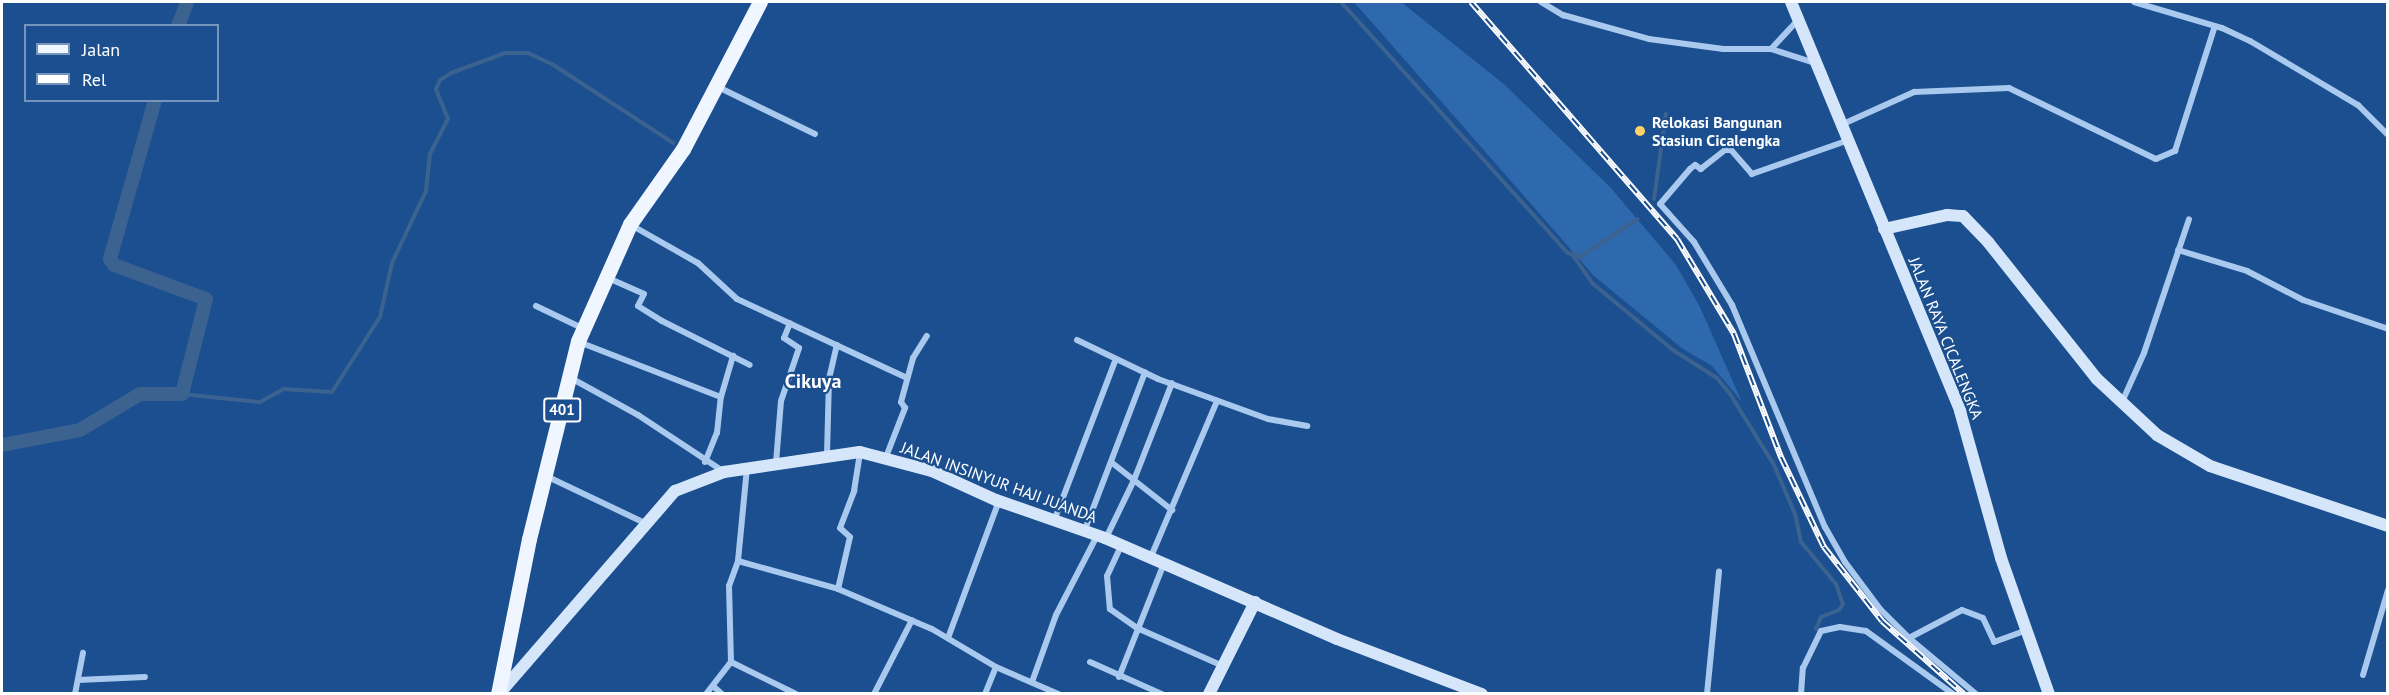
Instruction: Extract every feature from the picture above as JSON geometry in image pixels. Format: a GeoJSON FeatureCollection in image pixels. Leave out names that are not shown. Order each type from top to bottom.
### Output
{"type":"FeatureCollection","features":[{"type":"Feature","properties":{"kind":"main road","name":"401"},"geometry":{"type":"LineString","coordinates":[[499,693],[518,585],[580,335],[630,224],[683,149],[760,2]]}},
{"type":"Feature","properties":{"kind":"main road","name":"JALAN RAYA CICALENGKA"},"geometry":{"type":"LineString","coordinates":[[1791,2],[1850,140],[1884,229],[1960,411],[2025,631],[2049,693]]}},
{"type":"Feature","properties":{"kind":"main road"},"geometry":{"type":"LineString","coordinates":[[1884,229],[1947,215],[1963,216],[1988,242],[2097,379],[2164,440],[2210,466],[2388,526]]}},
{"type":"Feature","properties":{"kind":"main road","name":"JALAN INSINYUR HAJI JUANDA"},"geometry":{"type":"LineString","coordinates":[[499,693],[593,589],[645,523],[675,491],[724,472],[827,455],[860,452],[932,471],[999,501],[1101,537],[1163,566],[1255,602],[1337,639],[1482,693]]}},
{"type":"Feature","properties":{"kind":"main road"},"geometry":{"type":"LineString","coordinates":[[1209,693],[1255,602]]}},
{"type":"Feature","properties":{"kind":"street"},"geometry":{"type":"LineString","coordinates":[[1541,2],[1563,15],[1649,39],[1723,49],[1771,49],[1816,63]]}},
{"type":"Feature","properties":{"kind":"street"},"geometry":{"type":"LineString","coordinates":[[2134,2],[2215,26],[2300,68],[2358,105],[2388,135]]}},
{"type":"Feature","properties":{"kind":"street"},"geometry":{"type":"LineString","coordinates":[[1771,49],[1798,20]]}},
{"type":"Feature","properties":{"kind":"street"},"geometry":{"type":"LineString","coordinates":[[1843,124],[1914,92],[2009,88],[2156,159],[2175,151],[2215,26]]}},
{"type":"Feature","properties":{"kind":"street"},"geometry":{"type":"LineString","coordinates":[[716,86],[814,134]]}},
{"type":"Feature","properties":{"kind":"street"},"geometry":{"type":"LineString","coordinates":[[1850,140],[1752,174],[1731,150],[1725,150],[1701,169],[1695,165],[1690,169],[1660,204],[1694,242],[1732,305],[1825,527],[1845,562],[1880,609],[1909,638],[1976,693]]}},
{"type":"Feature","properties":{"kind":"street"},"geometry":{"type":"LineString","coordinates":[[2122,402],[2144,353],[2189,219]]}},
{"type":"Feature","properties":{"kind":"street"},"geometry":{"type":"LineString","coordinates":[[630,224],[698,263],[737,299],[907,378]]}},
{"type":"Feature","properties":{"kind":"street"},"geometry":{"type":"LineString","coordinates":[[2178,250],[2247,271],[2303,300],[2388,329]]}},
{"type":"Feature","properties":{"kind":"street"},"geometry":{"type":"LineString","coordinates":[[605,277],[644,294],[638,306],[662,321],[750,364]]}},
{"type":"Feature","properties":{"kind":"street"},"geometry":{"type":"LineString","coordinates":[[536,306],[580,335],[721,397]]}},
{"type":"Feature","properties":{"kind":"street"},"geometry":{"type":"LineString","coordinates":[[776,463],[781,401],[799,348],[784,338],[790,323]]}},
{"type":"Feature","properties":{"kind":"street"},"geometry":{"type":"LineString","coordinates":[[886,457],[905,408],[901,402],[913,358],[927,336]]}},
{"type":"Feature","properties":{"kind":"street"},"geometry":{"type":"LineString","coordinates":[[1077,340],[1172,384],[1217,401],[1268,419],[1307,426]]}},
{"type":"Feature","properties":{"kind":"street"},"geometry":{"type":"LineString","coordinates":[[827,455],[829,379],[837,345]]}},
{"type":"Feature","properties":{"kind":"street"},"geometry":{"type":"LineString","coordinates":[[705,462],[717,433],[721,397],[733,356]]}},
{"type":"Feature","properties":{"kind":"street"},"geometry":{"type":"LineString","coordinates":[[1054,521],[1116,359]]}},
{"type":"Feature","properties":{"kind":"street"},"geometry":{"type":"LineString","coordinates":[[1084,532],[1145,372]]}},
{"type":"Feature","properties":{"kind":"street"},"geometry":{"type":"LineString","coordinates":[[569,377],[638,414],[705,462],[724,472]]}},
{"type":"Feature","properties":{"kind":"street"},"geometry":{"type":"LineString","coordinates":[[1032,682],[1056,615],[1134,480],[1172,384]]}},
{"type":"Feature","properties":{"kind":"street"},"geometry":{"type":"LineString","coordinates":[[1149,559],[1217,401]]}},
{"type":"Feature","properties":{"kind":"street"},"geometry":{"type":"LineString","coordinates":[[838,589],[850,537],[840,528],[854,491],[860,452]]}},
{"type":"Feature","properties":{"kind":"street"},"geometry":{"type":"LineString","coordinates":[[1112,462],[1172,510]]}},
{"type":"Feature","properties":{"kind":"street"},"geometry":{"type":"LineString","coordinates":[[706,693],[731,662],[727,609],[729,586],[738,561],[747,468]]}},
{"type":"Feature","properties":{"kind":"street"},"geometry":{"type":"LineString","coordinates":[[546,476],[645,523]]}},
{"type":"Feature","properties":{"kind":"street"},"geometry":{"type":"LineString","coordinates":[[948,638],[999,501]]}},
{"type":"Feature","properties":{"kind":"street"},"geometry":{"type":"LineString","coordinates":[[1121,546],[1108,571],[1108,603],[1113,613],[1137,628],[1223,666]]}},
{"type":"Feature","properties":{"kind":"street"},"geometry":{"type":"LineString","coordinates":[[738,561],[838,589],[912,620],[948,638],[996,667],[1058,693]]}},
{"type":"Feature","properties":{"kind":"street"},"geometry":{"type":"LineString","coordinates":[[1119,676],[1163,566]]}},
{"type":"Feature","properties":{"kind":"street"},"geometry":{"type":"LineString","coordinates":[[1707,693],[1719,572]]}},
{"type":"Feature","properties":{"kind":"street"},"geometry":{"type":"LineString","coordinates":[[2363,675],[2388,590]]}},
{"type":"Feature","properties":{"kind":"street"},"geometry":{"type":"LineString","coordinates":[[1909,638],[1962,610],[1983,618],[1994,642],[2025,631]]}},
{"type":"Feature","properties":{"kind":"street"},"geometry":{"type":"LineString","coordinates":[[874,693],[912,620]]}},
{"type":"Feature","properties":{"kind":"street"},"geometry":{"type":"LineString","coordinates":[[1801,693],[1806,662],[1814,651],[1821,632],[1840,627],[1866,631],[1953,693]]}},
{"type":"Feature","properties":{"kind":"street"},"geometry":{"type":"LineString","coordinates":[[75,693],[83,653]]}},
{"type":"Feature","properties":{"kind":"street"},"geometry":{"type":"LineString","coordinates":[[731,662],[796,693]]}},
{"type":"Feature","properties":{"kind":"street"},"geometry":{"type":"LineString","coordinates":[[1090,662],[1162,693]]}},
{"type":"Feature","properties":{"kind":"street"},"geometry":{"type":"LineString","coordinates":[[984,693],[996,667]]}},
{"type":"Feature","properties":{"kind":"street"},"geometry":{"type":"LineString","coordinates":[[78,680],[145,677]]}},
{"type":"Feature","properties":{"kind":"street"},"geometry":{"type":"LineString","coordinates":[[712,686],[722,693]]}},
{"type":"Feature","properties":{"kind":"shaded area"},"geometry":{"type":"Polygon","coordinates":[[[1354,2],[1401,2],[1505,85],[1611,188],[1676,265],[1700,307],[1742,402],[1712,366],[1683,349],[1594,276],[1354,2]]]}},
{"type":"Feature","properties":{"kind":"waterway"},"geometry":{"type":"LineString","coordinates":[[179,24],[187,2]]}},
{"type":"Feature","properties":{"kind":"waterway"},"geometry":{"type":"LineString","coordinates":[[1341,2],[1568,253],[1580,257],[1638,219]]}},
{"type":"Feature","properties":{"kind":"waterway"},"geometry":{"type":"LineString","coordinates":[[182,394],[260,402],[283,389],[332,392],[380,317],[392,263],[426,191],[430,154],[448,119],[436,89],[440,80],[451,73],[505,53],[528,53],[552,64],[673,143]]}},
{"type":"Feature","properties":{"kind":"waterway"},"geometry":{"type":"LineString","coordinates":[[2,445],[80,430],[140,394],[182,394],[206,299],[114,265],[110,259],[154,102]]}},
{"type":"Feature","properties":{"kind":"waterway"},"geometry":{"type":"LineString","coordinates":[[1654,199],[1666,114]]}},
{"type":"Feature","properties":{"kind":"waterway"},"geometry":{"type":"LineString","coordinates":[[1572,254],[1592,283],[1673,350],[1717,378],[1730,394],[1774,465],[1795,514],[1801,542],[1836,584],[1843,604],[1839,610],[1821,617],[1816,629]]}},
{"type":"Feature","properties":{"kind":"railway"},"geometry":{"type":"LineString","coordinates":[[1471,2],[1677,239],[1734,334],[1781,457],[1824,547],[1882,621],[1964,694]]}},
{"type":"Feature","properties":{"kind":"place","name":"Relokasi Bangunan Stasiun Cicalengka"},"geometry":{"type":"Point","coordinates":[1640,131]}},
{"type":"Feature","properties":{"kind":"district","name":"Cikuya"},"geometry":{"type":"Point","coordinates":[813,381]}}]}
